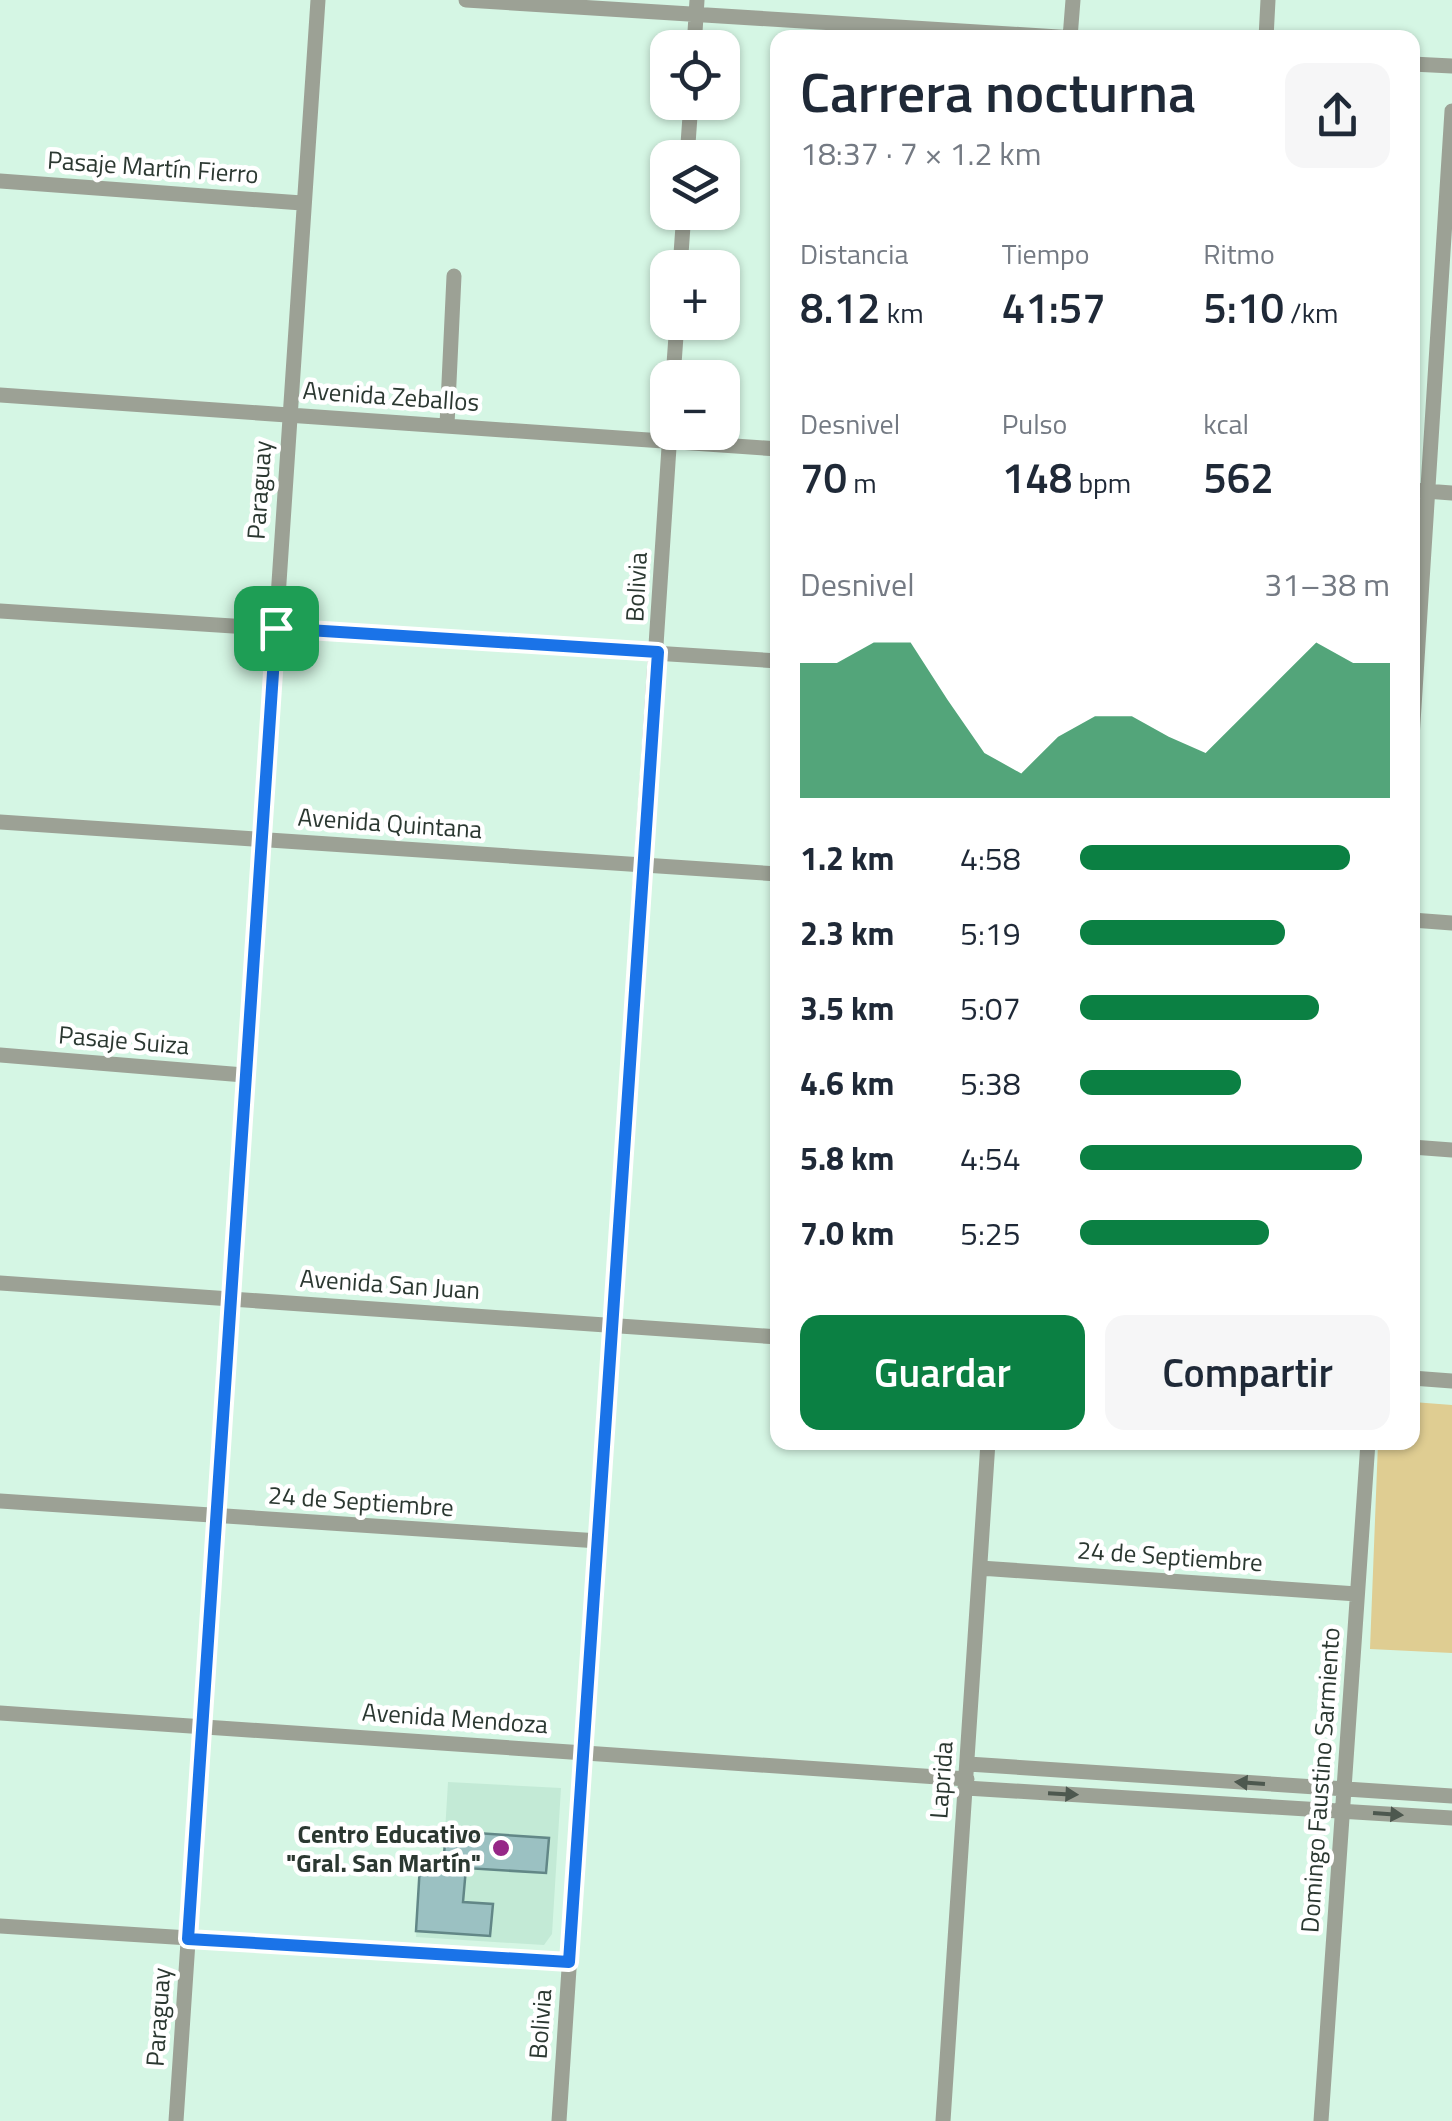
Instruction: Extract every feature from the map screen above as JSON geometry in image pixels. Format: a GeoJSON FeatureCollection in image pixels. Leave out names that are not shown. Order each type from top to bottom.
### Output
{"type":"FeatureCollection","features":[{"type":"Feature","properties":{"kind":"street","name":"Paraguay"},"geometry":{"type":"LineString","coordinates":[[176,2121],[318,0]]}},
{"type":"Feature","properties":{"kind":"street"},"geometry":{"type":"LineString","coordinates":[[466,0],[697,6],[987,30]]}},
{"type":"Feature","properties":{"kind":"street"},"geometry":{"type":"LineString","coordinates":[[1072,30],[1073,0]]}},
{"type":"Feature","properties":{"kind":"street"},"geometry":{"type":"LineString","coordinates":[[1266,30],[1268,0]]}},
{"type":"Feature","properties":{"kind":"street"},"geometry":{"type":"LineString","coordinates":[[1420,64],[1452,66]]}},
{"type":"Feature","properties":{"kind":"street"},"geometry":{"type":"LineString","coordinates":[[1420,518],[1452,111]]}},
{"type":"Feature","properties":{"kind":"street","name":"Pasaje Martín Fierro"},"geometry":{"type":"LineString","coordinates":[[0,181],[302,203]]}},
{"type":"Feature","properties":{"kind":"street"},"geometry":{"type":"LineString","coordinates":[[447,426],[454,276]]}},
{"type":"Feature","properties":{"kind":"street","name":"Avenida Zeballos"},"geometry":{"type":"LineString","coordinates":[[0,394],[447,426],[650,436]]}},
{"type":"Feature","properties":{"kind":"street","name":"Avenida Zeballos"},"geometry":{"type":"LineString","coordinates":[[740,445],[770,448]]}},
{"type":"Feature","properties":{"kind":"street","name":"Bolivia"},"geometry":{"type":"LineString","coordinates":[[559,2121],[668,450]]}},
{"type":"Feature","properties":{"kind":"street"},"geometry":{"type":"LineString","coordinates":[[1421,491],[1452,493]]}},
{"type":"Feature","properties":{"kind":"street"},"geometry":{"type":"LineString","coordinates":[[0,611],[770,660]]}},
{"type":"Feature","properties":{"kind":"street","name":"Avenida Quintana"},"geometry":{"type":"LineString","coordinates":[[0,822],[770,873]]}},
{"type":"Feature","properties":{"kind":"street"},"geometry":{"type":"LineString","coordinates":[[1420,921],[1452,923]]}},
{"type":"Feature","properties":{"kind":"street","name":"Pasaje Suiza"},"geometry":{"type":"LineString","coordinates":[[0,1055],[244,1076]]}},
{"type":"Feature","properties":{"kind":"street"},"geometry":{"type":"LineString","coordinates":[[1420,1148],[1452,1150]]}},
{"type":"Feature","properties":{"kind":"street","name":"Avenida San Juan"},"geometry":{"type":"LineString","coordinates":[[0,1283],[770,1336]]}},
{"type":"Feature","properties":{"kind":"street"},"geometry":{"type":"LineString","coordinates":[[1420,1378],[1452,1380]]}},
{"type":"Feature","properties":{"kind":"street","name":"Laprida"},"geometry":{"type":"LineString","coordinates":[[943,2121],[987,1450]]}},
{"type":"Feature","properties":{"kind":"street","name":"Domingo Faustino Sarmiento"},"geometry":{"type":"LineString","coordinates":[[1321,2121],[1367,1450]]}},
{"type":"Feature","properties":{"kind":"street","name":"24 de Septiembre"},"geometry":{"type":"LineString","coordinates":[[0,1501],[598,1541]]}},
{"type":"Feature","properties":{"kind":"street","name":"24 de Septiembre"},"geometry":{"type":"LineString","coordinates":[[980,1568],[1357,1594]]}},
{"type":"Feature","properties":{"kind":"street","name":"Avenida Mendoza"},"geometry":{"type":"LineString","coordinates":[[0,1714],[967,1777],[1452,1818]]}},
{"type":"Feature","properties":{"kind":"street","name":"Avenida Mendoza"},"geometry":{"type":"LineString","coordinates":[[967,1777],[1452,1796]]}},
{"type":"Feature","properties":{"kind":"street"},"geometry":{"type":"LineString","coordinates":[[0,1926],[569,1962]]}},
{"type":"Feature","properties":{"kind":"shaded area"},"geometry":{"type":"Polygon","coordinates":[[[1420,1403],[1452,1405],[1452,1653],[1370,1649],[1378,1450],[1420,1450],[1420,1403]]]}},
{"type":"Feature","properties":{"kind":"shaded area","name":"Centro Educativo \"Gral. San Martín\""},"geometry":{"type":"Polygon","coordinates":[[[448,1782],[561,1788],[552,1934],[544,1945],[416,1937],[420,1865],[443,1865],[448,1782]]]}},
{"type":"Feature","properties":{"kind":"building"},"geometry":{"type":"Polygon","coordinates":[[[446,1831],[549,1838],[546,1873],[466,1868],[463,1902],[493,1904],[490,1936],[416,1931],[420,1865],[443,1866],[446,1831]]]}},
{"type":"Feature","properties":{"kind":"place","name":"Centro Educativo \"Gral. San Martín\""},"geometry":{"type":"Point","coordinates":[501,1848]}},
{"type":"Feature","properties":{"kind":"route"},"geometry":{"type":"LineString","coordinates":[[276,628],[658,652],[569,1962],[188,1939],[276,628]]}}]}
